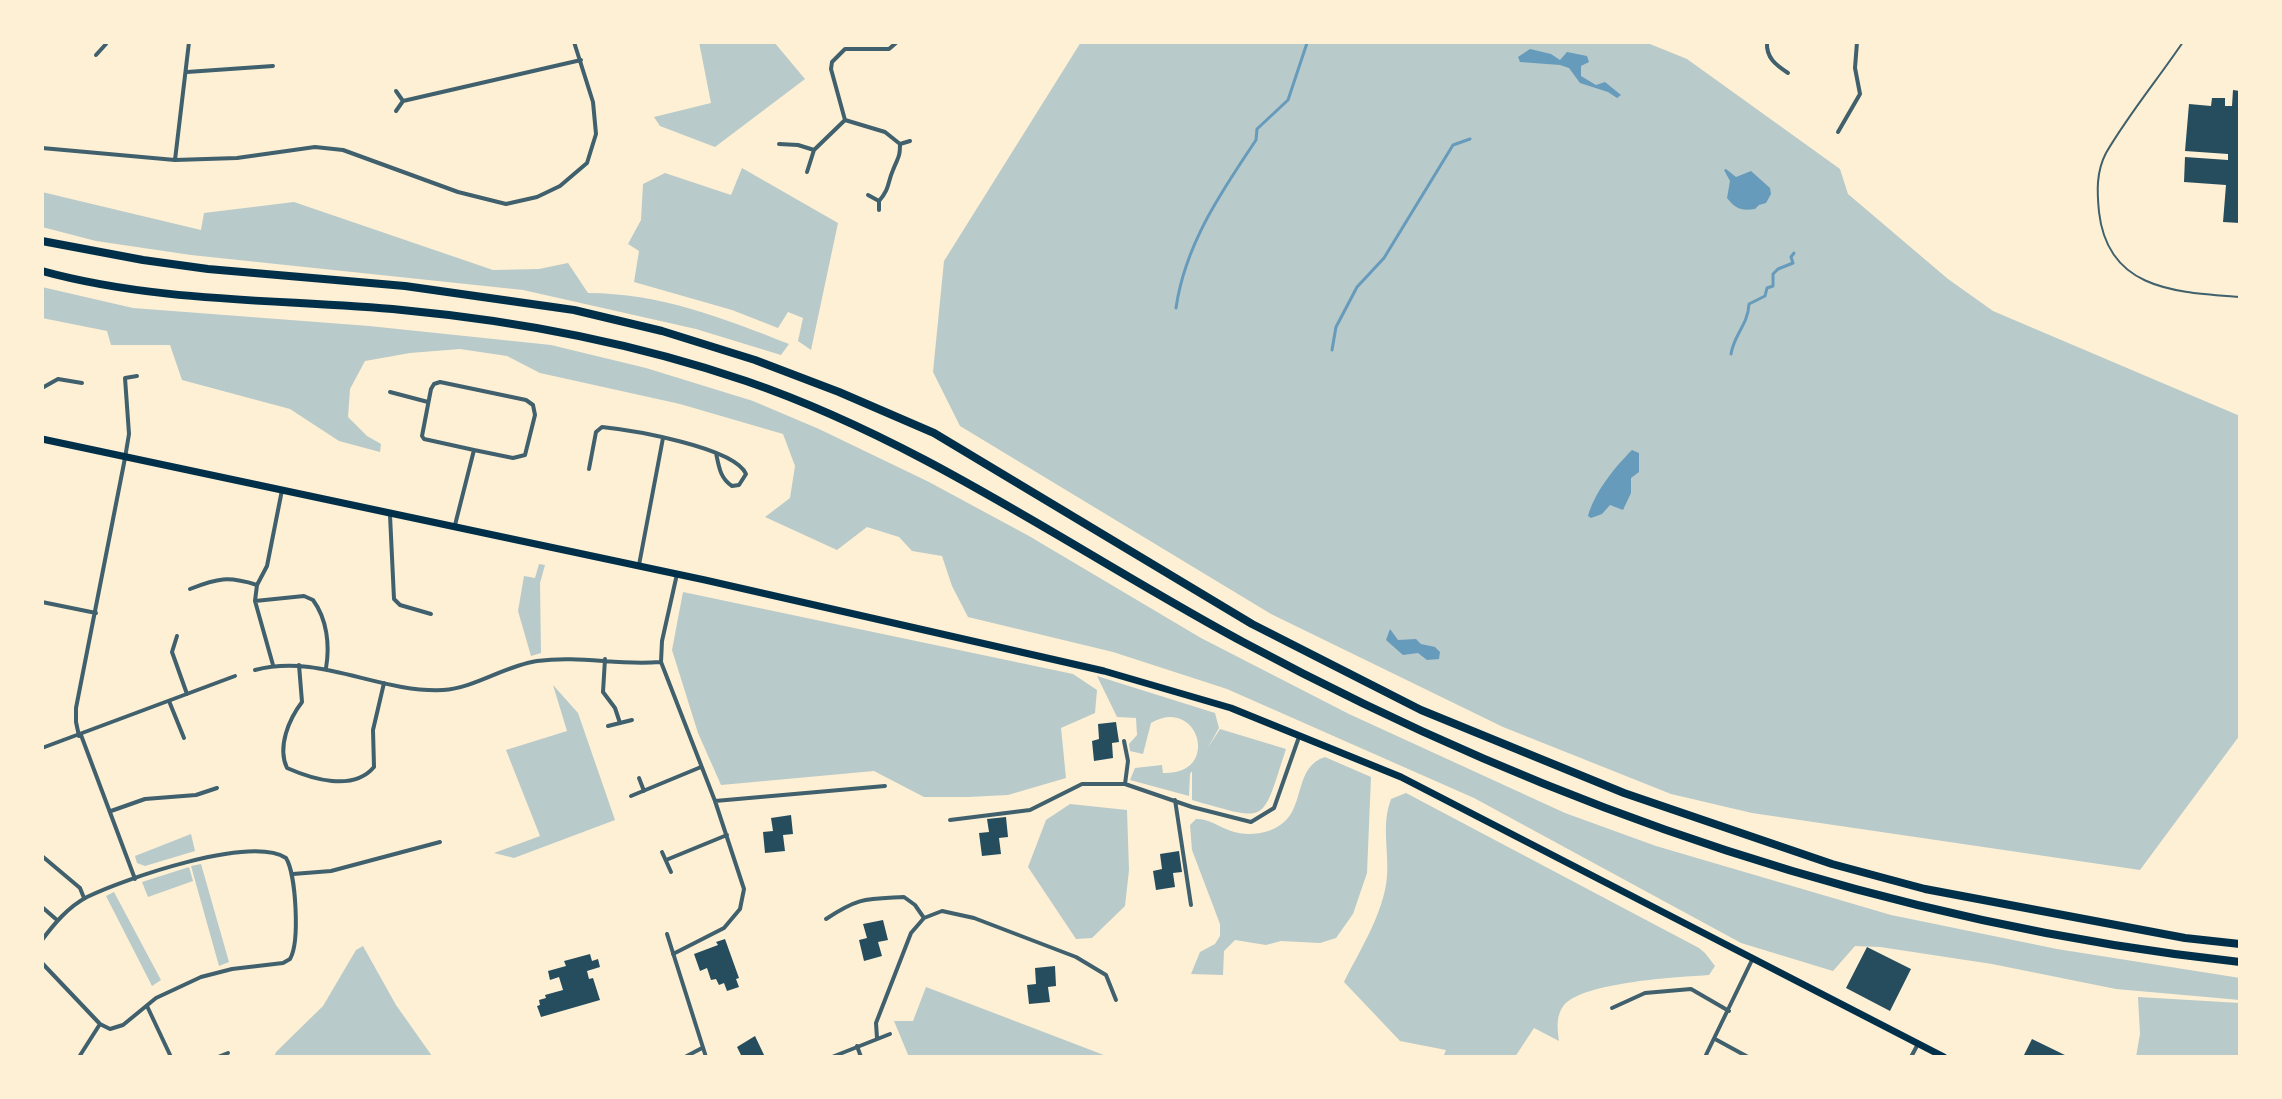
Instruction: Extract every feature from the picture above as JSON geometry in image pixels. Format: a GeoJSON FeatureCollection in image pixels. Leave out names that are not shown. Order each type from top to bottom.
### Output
{"type":"FeatureCollection","features":[{"type":"Feature","properties":{"kind":"highway"},"geometry":{"type":"LineString","coordinates":[[42,241],[208,269],[405,286],[545,305],[662,331],[755,360],[934,433],[1252,624],[1421,710],[1624,793],[1832,864],[1925,889],[2185,938],[2240,944]]}},
{"type":"Feature","properties":{"kind":"highway"},"geometry":{"type":"LineString","coordinates":[[42,271],[137,289],[494,320],[656,353],[733,377],[820,410],[928,461],[1152,592],[1329,687],[1460,749],[1588,802],[1801,875],[1924,908],[2026,929],[2240,962]]}},
{"type":"Feature","properties":{"kind":"main road"},"geometry":{"type":"LineString","coordinates":[[42,439],[639,565],[1104,671],[1231,708],[1401,777],[1944,1057]]}},
{"type":"Feature","properties":{"kind":"street"},"geometry":{"type":"LineString","coordinates":[[96,55],[104,46],[97,42]]}},
{"type":"Feature","properties":{"kind":"street"},"geometry":{"type":"LineString","coordinates":[[175,160],[189,42]]}},
{"type":"Feature","properties":{"kind":"street"},"geometry":{"type":"LineString","coordinates":[[42,148],[175,160],[237,158],[315,147],[343,150],[458,192],[506,204],[537,197],[560,186],[587,163],[596,134],[593,102],[574,42]]}},
{"type":"Feature","properties":{"kind":"street"},"geometry":{"type":"LineString","coordinates":[[845,120],[831,69],[832,62],[845,49],[889,49],[897,42]]}},
{"type":"Feature","properties":{"kind":"street"},"geometry":{"type":"LineString","coordinates":[[1767,42],[1766,51],[1774,64],[1788,73]]}},
{"type":"Feature","properties":{"kind":"street"},"geometry":{"type":"LineString","coordinates":[[1838,132],[1860,94],[1855,68],[1857,42]]}},
{"type":"Feature","properties":{"kind":"street"},"geometry":{"type":"LineString","coordinates":[[396,111],[403,101],[581,60]]}},
{"type":"Feature","properties":{"kind":"street"},"geometry":{"type":"LineString","coordinates":[[187,72],[273,66]]}},
{"type":"Feature","properties":{"kind":"street"},"geometry":{"type":"LineString","coordinates":[[396,91],[403,101]]}},
{"type":"Feature","properties":{"kind":"street"},"geometry":{"type":"LineString","coordinates":[[845,120],[885,132],[900,144]]}},
{"type":"Feature","properties":{"kind":"street"},"geometry":{"type":"LineString","coordinates":[[807,172],[814,150],[845,120]]}},
{"type":"Feature","properties":{"kind":"street"},"geometry":{"type":"LineString","coordinates":[[900,144],[910,141]]}},
{"type":"Feature","properties":{"kind":"street"},"geometry":{"type":"LineString","coordinates":[[779,144],[814,150]]}},
{"type":"Feature","properties":{"kind":"street"},"geometry":{"type":"LineString","coordinates":[[879,210],[879,201],[889,190],[893,169],[900,158],[900,144]]}},
{"type":"Feature","properties":{"kind":"street"},"geometry":{"type":"LineString","coordinates":[[868,195],[879,201]]}},
{"type":"Feature","properties":{"kind":"street"},"geometry":{"type":"LineString","coordinates":[[135,879],[80,735],[75,714],[129,434],[125,378],[137,376]]}},
{"type":"Feature","properties":{"kind":"street"},"geometry":{"type":"LineString","coordinates":[[42,388],[58,379],[82,383]]}},
{"type":"Feature","properties":{"kind":"street"},"geometry":{"type":"LineString","coordinates":[[440,382],[526,400],[533,405],[535,415],[525,455],[513,458],[424,439],[421,432],[428,402],[432,386],[440,382]]}},
{"type":"Feature","properties":{"kind":"street"},"geometry":{"type":"LineString","coordinates":[[390,392],[428,402]]}},
{"type":"Feature","properties":{"kind":"street"},"geometry":{"type":"LineString","coordinates":[[589,469],[596,432],[602,427],[663,438],[716,453],[743,467],[746,474],[739,485],[732,486],[726,482],[720,472],[716,453]]}},
{"type":"Feature","properties":{"kind":"street"},"geometry":{"type":"LineString","coordinates":[[639,565],[663,438]]}},
{"type":"Feature","properties":{"kind":"street"},"geometry":{"type":"LineString","coordinates":[[455,525],[474,450]]}},
{"type":"Feature","properties":{"kind":"street"},"geometry":{"type":"LineString","coordinates":[[273,665],[255,601],[257,585],[267,566],[282,490]]}},
{"type":"Feature","properties":{"kind":"street"},"geometry":{"type":"LineString","coordinates":[[390,512],[394,599],[400,605],[431,614]]}},
{"type":"Feature","properties":{"kind":"street"},"geometry":{"type":"LineString","coordinates":[[673,954],[724,928],[740,909],[744,889],[715,801],[661,662],[662,641],[677,574]]}},
{"type":"Feature","properties":{"kind":"street"},"geometry":{"type":"LineString","coordinates":[[190,589],[215,579],[228,578],[257,585]]}},
{"type":"Feature","properties":{"kind":"street"},"geometry":{"type":"LineString","coordinates":[[255,601],[304,596],[313,600],[320,612],[328,642],[326,668]]}},
{"type":"Feature","properties":{"kind":"street"},"geometry":{"type":"LineString","coordinates":[[42,602],[96,613]]}},
{"type":"Feature","properties":{"kind":"street"},"geometry":{"type":"LineString","coordinates":[[177,636],[172,652],[187,694]]}},
{"type":"Feature","properties":{"kind":"street"},"geometry":{"type":"LineString","coordinates":[[255,670],[273,665],[299,665],[326,668],[422,690],[445,690],[527,663],[582,657],[661,662]]}},
{"type":"Feature","properties":{"kind":"street"},"geometry":{"type":"LineString","coordinates":[[605,659],[603,692],[615,708],[620,723]]}},
{"type":"Feature","properties":{"kind":"street"},"geometry":{"type":"LineString","coordinates":[[299,665],[302,702],[291,717],[283,759],[287,768],[305,776],[333,781],[355,780],[374,767],[373,730],[384,683]]}},
{"type":"Feature","properties":{"kind":"street"},"geometry":{"type":"LineString","coordinates":[[42,748],[235,676]]}},
{"type":"Feature","properties":{"kind":"street"},"geometry":{"type":"LineString","coordinates":[[169,701],[184,738]]}},
{"type":"Feature","properties":{"kind":"street"},"geometry":{"type":"LineString","coordinates":[[608,726],[632,720]]}},
{"type":"Feature","properties":{"kind":"street"},"geometry":{"type":"LineString","coordinates":[[950,820],[1030,810],[1082,784],[1125,784],[1251,822],[1274,808],[1300,735]]}},
{"type":"Feature","properties":{"kind":"street"},"geometry":{"type":"LineString","coordinates":[[1124,741],[1128,761],[1125,784]]}},
{"type":"Feature","properties":{"kind":"street"},"geometry":{"type":"LineString","coordinates":[[631,796],[701,767]]}},
{"type":"Feature","properties":{"kind":"street"},"geometry":{"type":"LineString","coordinates":[[639,778],[644,791]]}},
{"type":"Feature","properties":{"kind":"street"},"geometry":{"type":"LineString","coordinates":[[715,801],[885,786]]}},
{"type":"Feature","properties":{"kind":"street"},"geometry":{"type":"LineString","coordinates":[[110,811],[145,799],[196,795],[217,788]]}},
{"type":"Feature","properties":{"kind":"street"},"geometry":{"type":"LineString","coordinates":[[1175,800],[1191,905]]}},
{"type":"Feature","properties":{"kind":"street"},"geometry":{"type":"LineString","coordinates":[[666,860],[727,835]]}},
{"type":"Feature","properties":{"kind":"street"},"geometry":{"type":"LineString","coordinates":[[293,874],[331,871],[440,842]]}},
{"type":"Feature","properties":{"kind":"street"},"geometry":{"type":"LineString","coordinates":[[662,852],[671,872]]}},
{"type":"Feature","properties":{"kind":"street"},"geometry":{"type":"LineString","coordinates":[[42,940],[57,920],[84,898],[201,858],[253,853],[282,855],[289,862],[293,874],[294,951],[290,959],[283,963],[232,969],[201,977],[164,994],[118,1027],[110,1029],[100,1024],[42,963]]}},
{"type":"Feature","properties":{"kind":"street"},"geometry":{"type":"LineString","coordinates":[[42,856],[80,888],[84,898]]}},
{"type":"Feature","properties":{"kind":"street"},"geometry":{"type":"LineString","coordinates":[[826,919],[849,903],[904,897],[915,905],[924,918]]}},
{"type":"Feature","properties":{"kind":"street"},"geometry":{"type":"LineString","coordinates":[[42,907],[57,920]]}},
{"type":"Feature","properties":{"kind":"street"},"geometry":{"type":"LineString","coordinates":[[877,1038],[876,1023],[911,933],[924,918],[942,911],[974,918],[1076,957],[1106,975],[1116,1000]]}},
{"type":"Feature","properties":{"kind":"street"},"geometry":{"type":"LineString","coordinates":[[667,934],[706,1057]]}},
{"type":"Feature","properties":{"kind":"street"},"geometry":{"type":"LineString","coordinates":[[1705,1057],[1753,958]]}},
{"type":"Feature","properties":{"kind":"street"},"geometry":{"type":"LineString","coordinates":[[1612,1008],[1645,993],[1691,989],[1729,1011]]}},
{"type":"Feature","properties":{"kind":"street"},"geometry":{"type":"LineString","coordinates":[[147,1006],[171,1057]]}},
{"type":"Feature","properties":{"kind":"street"},"geometry":{"type":"LineString","coordinates":[[79,1057],[100,1024]]}},
{"type":"Feature","properties":{"kind":"street"},"geometry":{"type":"LineString","coordinates":[[832,1057],[890,1034]]}},
{"type":"Feature","properties":{"kind":"street"},"geometry":{"type":"LineString","coordinates":[[1715,1039],[1748,1057]]}},
{"type":"Feature","properties":{"kind":"street"},"geometry":{"type":"LineString","coordinates":[[1911,1057],[1918,1044]]}},
{"type":"Feature","properties":{"kind":"street"},"geometry":{"type":"LineString","coordinates":[[857,1046],[861,1057]]}},
{"type":"Feature","properties":{"kind":"street"},"geometry":{"type":"LineString","coordinates":[[685,1057],[702,1048]]}},
{"type":"Feature","properties":{"kind":"street"},"geometry":{"type":"LineString","coordinates":[[218,1057],[228,1053]]}},
{"type":"Feature","properties":{"kind":"lane"},"geometry":{"type":"LineString","coordinates":[[2183,42],[2105,155],[2096,185],[2100,221],[2117,261],[2155,287],[2183,293],[2240,297]]}},
{"type":"Feature","properties":{"kind":"shaded area"},"geometry":{"type":"Polygon","coordinates":[[[699,42],[774,42],[805,79],[715,147],[660,126],[654,117],[711,103],[699,42]]]}},
{"type":"Feature","properties":{"kind":"shaded area"},"geometry":{"type":"Polygon","coordinates":[[[1081,42],[1645,42],[1687,59],[1840,169],[1848,194],[1948,279],[1993,311],[2240,416],[2240,735],[2140,870],[1752,813],[1671,794],[1503,727],[1271,614],[960,426],[933,372],[944,261],[1081,42]]]}},
{"type":"Feature","properties":{"kind":"shaded area"},"geometry":{"type":"Polygon","coordinates":[[[742,168],[838,223],[811,350],[798,341],[803,318],[788,312],[778,328],[732,310],[634,282],[639,251],[628,244],[641,220],[643,184],[665,173],[731,195],[742,168]]]}},
{"type":"Feature","properties":{"kind":"shaded area"},"geometry":{"type":"Polygon","coordinates":[[[42,192],[201,230],[204,213],[294,202],[493,270],[539,269],[568,263],[588,293],[665,302],[715,316],[789,344],[781,355],[696,329],[523,290],[191,255],[96,241],[42,227],[42,192]]]}},
{"type":"Feature","properties":{"kind":"shaded area"},"geometry":{"type":"Polygon","coordinates":[[[42,287],[133,308],[369,326],[551,345],[646,368],[753,401],[929,482],[1029,536],[1201,638],[1349,714],[1565,813],[1656,846],[1891,915],[2057,949],[2240,978],[2240,1000],[2116,989],[1992,964],[1880,947],[1855,946],[1833,971],[1741,943],[1474,798],[1227,689],[1113,652],[968,617],[952,586],[942,556],[912,551],[899,537],[867,527],[837,550],[765,517],[790,498],[795,466],[783,434],[680,404],[540,373],[507,356],[460,349],[365,361],[350,389],[348,417],[367,436],[381,444],[380,452],[339,441],[290,409],[182,380],[170,345],[111,345],[107,331],[42,318],[42,287]]]}},
{"type":"Feature","properties":{"kind":"shaded area"},"geometry":{"type":"Polygon","coordinates":[[[539,564],[545,565],[540,583],[541,653],[531,656],[518,611],[524,576],[535,578],[539,564]]]}},
{"type":"Feature","properties":{"kind":"shaded area"},"geometry":{"type":"Polygon","coordinates":[[[683,592],[1073,674],[1097,690],[1095,713],[1061,728],[1066,778],[1008,795],[924,797],[874,771],[721,785],[698,733],[672,650],[683,592]]]}},
{"type":"Feature","properties":{"kind":"shaded area"},"geometry":{"type":"Polygon","coordinates":[[[1097,676],[1215,713],[1219,728],[1207,749],[1220,729],[1286,749],[1266,804],[1259,811],[1249,814],[1192,800],[1192,771],[1189,796],[1130,780],[1135,768],[1162,765],[1163,773],[1181,771],[1193,763],[1198,751],[1197,739],[1191,727],[1181,719],[1168,717],[1151,723],[1143,754],[1130,751],[1129,744],[1137,735],[1136,718],[1117,717],[1097,676]]]}},
{"type":"Feature","properties":{"kind":"shaded area"},"geometry":{"type":"Polygon","coordinates":[[[553,685],[578,713],[615,820],[514,858],[494,853],[540,836],[506,750],[567,731],[553,685]]]}},
{"type":"Feature","properties":{"kind":"shaded area"},"geometry":{"type":"Polygon","coordinates":[[[1325,757],[1371,777],[1367,873],[1353,914],[1336,938],[1320,943],[1281,941],[1266,945],[1235,940],[1224,951],[1223,975],[1191,974],[1200,952],[1215,944],[1220,936],[1220,924],[1192,850],[1190,825],[1196,819],[1206,820],[1245,834],[1273,829],[1290,815],[1309,769],[1325,757]]]}},
{"type":"Feature","properties":{"kind":"shaded area"},"geometry":{"type":"Polygon","coordinates":[[[1406,793],[1699,948],[1715,966],[1709,975],[1632,982],[1575,997],[1564,1005],[1560,1013],[1559,1041],[1534,1028],[1515,1057],[1443,1057],[1446,1050],[1400,1041],[1344,982],[1383,898],[1387,874],[1386,821],[1391,799],[1406,793]]]}},
{"type":"Feature","properties":{"kind":"shaded area"},"geometry":{"type":"Polygon","coordinates":[[[1070,804],[1127,810],[1129,870],[1125,906],[1092,938],[1076,939],[1028,867],[1046,820],[1070,804]]]}},
{"type":"Feature","properties":{"kind":"shaded area"},"geometry":{"type":"Polygon","coordinates":[[[191,834],[195,851],[145,866],[137,863],[135,856],[191,834]]]}},
{"type":"Feature","properties":{"kind":"shaded area"},"geometry":{"type":"Polygon","coordinates":[[[201,864],[229,962],[219,966],[191,866],[201,864]]]}},
{"type":"Feature","properties":{"kind":"shaded area"},"geometry":{"type":"Polygon","coordinates":[[[189,867],[193,881],[148,897],[142,882],[189,867]]]}},
{"type":"Feature","properties":{"kind":"shaded area"},"geometry":{"type":"Polygon","coordinates":[[[114,892],[161,980],[152,986],[106,896],[114,892]]]}},
{"type":"Feature","properties":{"kind":"shaded area"},"geometry":{"type":"Polygon","coordinates":[[[363,946],[396,1005],[432,1056],[274,1057],[323,1006],[356,950],[363,946]]]}},
{"type":"Feature","properties":{"kind":"shaded area"},"geometry":{"type":"Polygon","coordinates":[[[926,987],[1109,1057],[909,1057],[894,1021],[913,1021],[926,987]]]}},
{"type":"Feature","properties":{"kind":"shaded area"},"geometry":{"type":"Polygon","coordinates":[[[2138,997],[2240,1003],[2240,1057],[2136,1057],[2140,1034],[2138,997]]]}},
{"type":"Feature","properties":{"kind":"water"},"geometry":{"type":"Polygon","coordinates":[[[1530,49],[1551,54],[1560,60],[1567,52],[1587,56],[1589,62],[1581,66],[1581,76],[1596,85],[1605,82],[1621,95],[1617,98],[1580,83],[1569,68],[1560,65],[1520,62],[1518,57],[1530,49]]]}},
{"type":"Feature","properties":{"kind":"water"},"geometry":{"type":"Polygon","coordinates":[[[1726,169],[1736,177],[1751,171],[1770,188],[1771,194],[1766,203],[1750,210],[1733,205],[1727,198],[1730,181],[1726,169]]]}},
{"type":"Feature","properties":{"kind":"water"},"geometry":{"type":"Polygon","coordinates":[[[1632,450],[1639,453],[1639,472],[1631,478],[1631,493],[1623,510],[1610,505],[1602,514],[1591,518],[1588,516],[1591,507],[1601,488],[1632,450]]]}},
{"type":"Feature","properties":{"kind":"water"},"geometry":{"type":"Polygon","coordinates":[[[1390,629],[1398,640],[1416,639],[1421,644],[1435,647],[1440,652],[1439,659],[1427,660],[1418,653],[1403,655],[1386,640],[1390,629]]]}},
{"type":"Feature","properties":{"kind":"building"},"geometry":{"type":"Polygon","coordinates":[[[2233,90],[2240,91],[2240,223],[2223,222],[2226,185],[2184,182],[2185,157],[2228,160],[2228,154],[2185,151],[2189,104],[2211,106],[2212,98],[2225,98],[2225,106],[2232,106],[2233,90]]]}},
{"type":"Feature","properties":{"kind":"building"},"geometry":{"type":"Polygon","coordinates":[[[1116,722],[1119,742],[1112,743],[1113,758],[1094,761],[1092,741],[1099,739],[1098,724],[1116,722]]]}},
{"type":"Feature","properties":{"kind":"building"},"geometry":{"type":"Polygon","coordinates":[[[791,815],[793,834],[783,835],[785,851],[765,853],[763,832],[773,831],[771,818],[791,815]]]}},
{"type":"Feature","properties":{"kind":"building"},"geometry":{"type":"Polygon","coordinates":[[[1006,817],[1008,837],[999,838],[1001,854],[982,856],[979,833],[989,832],[987,819],[1006,817]]]}},
{"type":"Feature","properties":{"kind":"building"},"geometry":{"type":"Polygon","coordinates":[[[1179,851],[1182,872],[1173,873],[1175,887],[1156,890],[1153,871],[1162,869],[1160,854],[1179,851]]]}},
{"type":"Feature","properties":{"kind":"building"},"geometry":{"type":"Polygon","coordinates":[[[883,920],[888,940],[878,942],[882,956],[864,961],[859,940],[867,938],[863,924],[883,920]]]}},
{"type":"Feature","properties":{"kind":"building"},"geometry":{"type":"Polygon","coordinates":[[[725,939],[739,978],[736,979],[739,987],[727,991],[724,983],[719,985],[716,979],[711,980],[707,968],[700,971],[694,954],[725,939]]]}},
{"type":"Feature","properties":{"kind":"building"},"geometry":{"type":"Polygon","coordinates":[[[1867,947],[1911,969],[1890,1011],[1846,988],[1867,947]]]}},
{"type":"Feature","properties":{"kind":"building"},"geometry":{"type":"Polygon","coordinates":[[[590,954],[592,961],[598,959],[600,967],[587,971],[589,979],[593,978],[600,1000],[541,1017],[537,1006],[540,1005],[539,1000],[563,990],[559,977],[550,980],[548,971],[566,966],[564,961],[590,954]]]}},
{"type":"Feature","properties":{"kind":"building"},"geometry":{"type":"Polygon","coordinates":[[[1055,966],[1056,986],[1048,987],[1050,1002],[1029,1004],[1027,985],[1036,984],[1035,968],[1055,966]]]}},
{"type":"Feature","properties":{"kind":"building"},"geometry":{"type":"Polygon","coordinates":[[[755,1036],[765,1057],[742,1057],[737,1047],[755,1036]]]}},
{"type":"Feature","properties":{"kind":"building"},"geometry":{"type":"Polygon","coordinates":[[[2032,1039],[2069,1057],[2023,1057],[2032,1039]]]}},
{"type":"Feature","properties":{"kind":"waterway"},"geometry":{"type":"LineString","coordinates":[[1176,308],[1187,262],[1206,220],[1256,140],[1257,129],[1288,100],[1307,43]]}},
{"type":"Feature","properties":{"kind":"waterway"},"geometry":{"type":"LineString","coordinates":[[1332,350],[1336,327],[1357,287],[1384,258],[1453,145],[1470,139]]}},
{"type":"Feature","properties":{"kind":"waterway"},"geometry":{"type":"LineString","coordinates":[[1731,354],[1749,304],[1765,296],[1767,288],[1773,286],[1773,274],[1793,263],[1791,257],[1794,253]]}}]}
